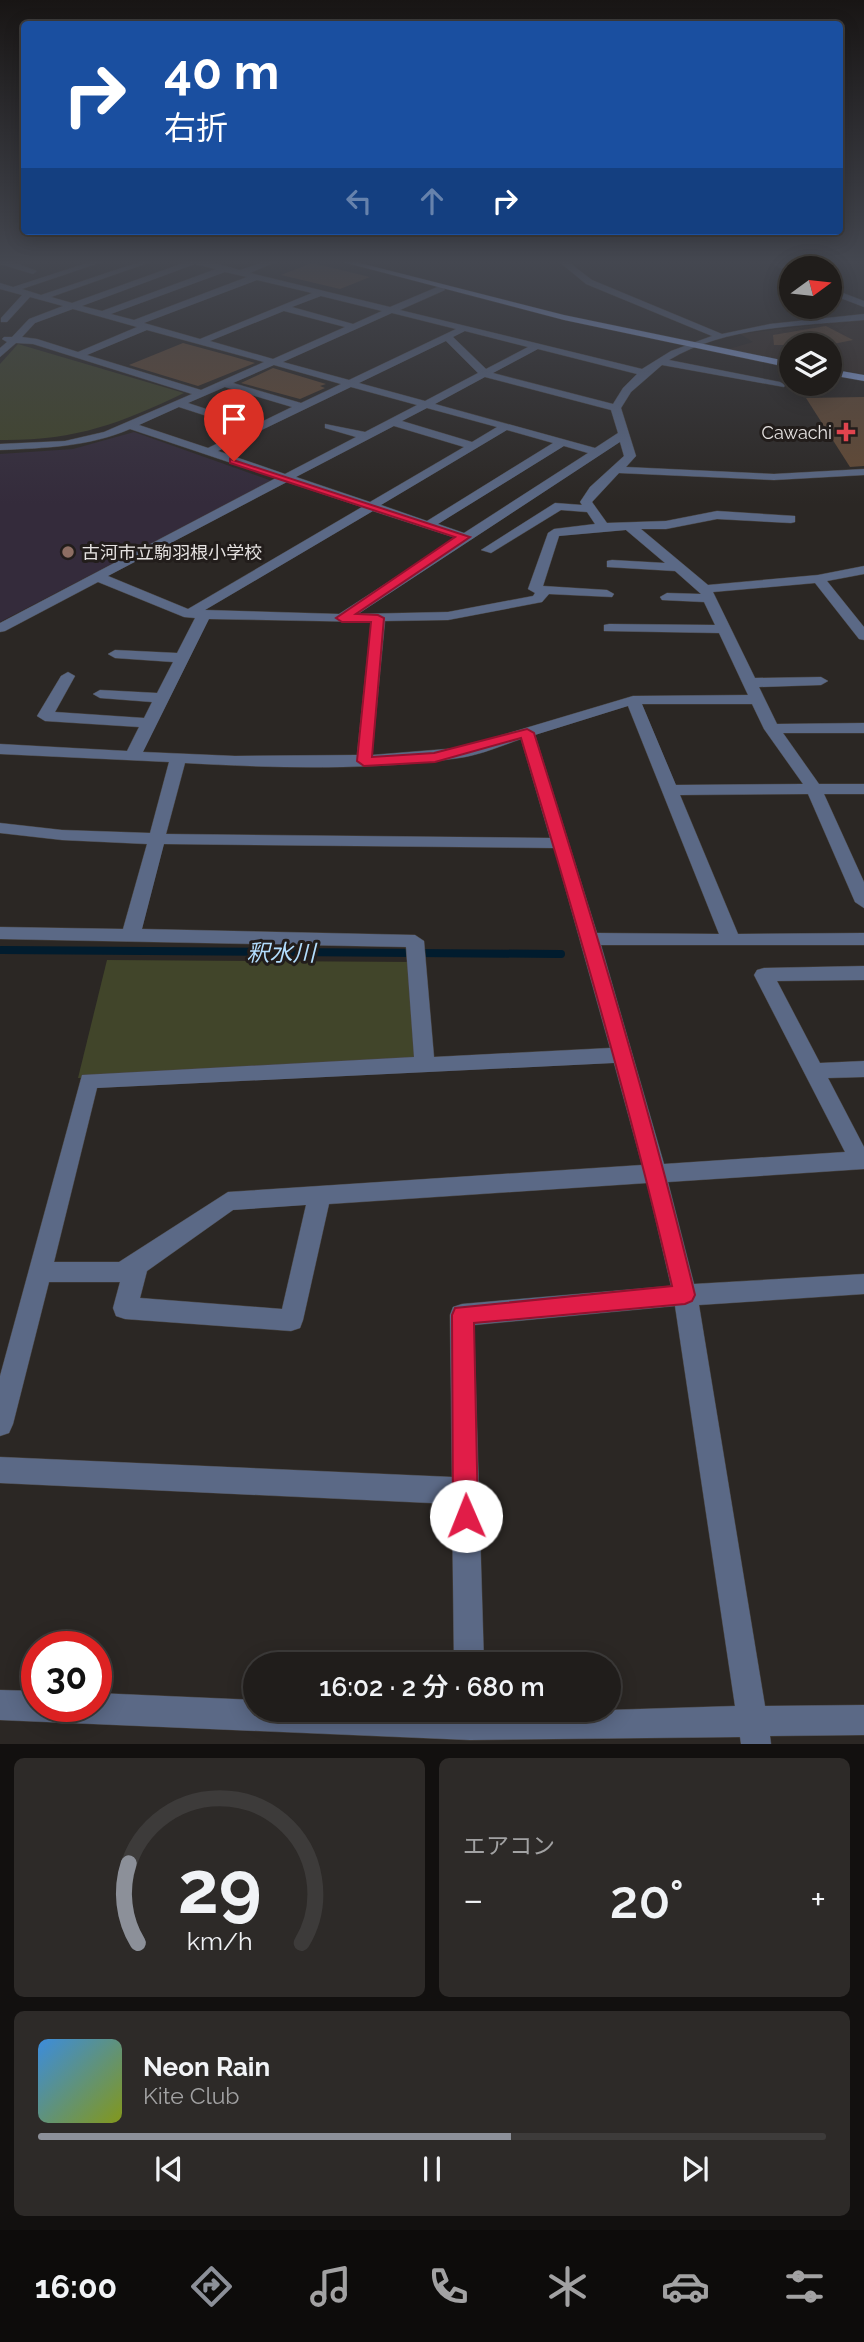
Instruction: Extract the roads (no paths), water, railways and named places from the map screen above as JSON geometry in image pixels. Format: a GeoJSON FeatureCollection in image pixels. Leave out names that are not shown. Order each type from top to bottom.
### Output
{"type":"FeatureCollection","features":[{"type":"Feature","properties":{"kind":"main road"},"geometry":{"type":"LineString","coordinates":[[669,341],[779,363]]}},
{"type":"Feature","properties":{"kind":"main road"},"geometry":{"type":"LineString","coordinates":[[842,374],[864,378]]}},
{"type":"Feature","properties":{"kind":"street"},"geometry":{"type":"LineString","coordinates":[[35,341],[203,394]]}},
{"type":"Feature","properties":{"kind":"street"},"geometry":{"type":"LineString","coordinates":[[78,355],[111,341]]}},
{"type":"Feature","properties":{"kind":"street"},"geometry":{"type":"LineString","coordinates":[[203,341],[597,452]]}},
{"type":"Feature","properties":{"kind":"street"},"geometry":{"type":"LineString","coordinates":[[0,447],[65,444],[131,426],[323,341]]}},
{"type":"Feature","properties":{"kind":"street"},"geometry":{"type":"LineString","coordinates":[[208,452],[438,341]]}},
{"type":"Feature","properties":{"kind":"street"},"geometry":{"type":"LineString","coordinates":[[452,341],[485,374],[615,408]]}},
{"type":"Feature","properties":{"kind":"street"},"geometry":{"type":"LineString","coordinates":[[523,341],[645,373]]}},
{"type":"Feature","properties":{"kind":"street"},"geometry":{"type":"LineString","coordinates":[[603,527],[586,502],[589,494],[618,470],[630,456],[615,408],[626,391],[645,373],[701,341]]}},
{"type":"Feature","properties":{"kind":"street"},"geometry":{"type":"LineString","coordinates":[[0,628],[539,345]]}},
{"type":"Feature","properties":{"kind":"street"},"geometry":{"type":"LineString","coordinates":[[662,362],[779,385]]}},
{"type":"Feature","properties":{"kind":"street"},"geometry":{"type":"LineString","coordinates":[[225,384],[303,407]]}},
{"type":"Feature","properties":{"kind":"street"},"geometry":{"type":"LineString","coordinates":[[180,404],[257,429]]}},
{"type":"Feature","properties":{"kind":"street"},"geometry":{"type":"LineString","coordinates":[[394,422],[472,446]]}},
{"type":"Feature","properties":{"kind":"street"},"geometry":{"type":"LineString","coordinates":[[131,426],[464,537]]}},
{"type":"Feature","properties":{"kind":"street"},"geometry":{"type":"LineString","coordinates":[[329,426],[367,436]]}},
{"type":"Feature","properties":{"kind":"street"},"geometry":{"type":"LineString","coordinates":[[132,757],[182,658],[196,615],[370,506],[507,426]]}},
{"type":"Feature","properties":{"kind":"street"},"geometry":{"type":"LineString","coordinates":[[342,618],[623,435]]}},
{"type":"Feature","properties":{"kind":"street"},"geometry":{"type":"LineString","coordinates":[[429,525],[563,442]]}},
{"type":"Feature","properties":{"kind":"street"},"geometry":{"type":"LineString","coordinates":[[618,470],[774,477],[864,472]]}},
{"type":"Feature","properties":{"kind":"street"},"geometry":{"type":"LineString","coordinates":[[487,550],[559,506],[591,509]]}},
{"type":"Feature","properties":{"kind":"street"},"geometry":{"type":"LineString","coordinates":[[607,594],[535,589],[554,533],[603,527],[666,525],[717,515],[791,519]]}},
{"type":"Feature","properties":{"kind":"street"},"geometry":{"type":"LineString","coordinates":[[629,526],[707,593],[772,729],[814,789],[864,902]]}},
{"type":"Feature","properties":{"kind":"street"},"geometry":{"type":"LineString","coordinates":[[612,564],[676,567]]}},
{"type":"Feature","properties":{"kind":"street"},"geometry":{"type":"LineString","coordinates":[[667,597],[818,579],[864,570]]}},
{"type":"Feature","properties":{"kind":"street"},"geometry":{"type":"LineString","coordinates":[[99,577],[196,615],[342,618],[448,616],[537,598],[545,590]]}},
{"type":"Feature","properties":{"kind":"street"},"geometry":{"type":"LineString","coordinates":[[818,579],[864,636]]}},
{"type":"Feature","properties":{"kind":"street"},"geometry":{"type":"LineString","coordinates":[[364,761],[378,618]]}},
{"type":"Feature","properties":{"kind":"street"},"geometry":{"type":"LineString","coordinates":[[609,628],[725,629]]}},
{"type":"Feature","properties":{"kind":"street"},"geometry":{"type":"LineString","coordinates":[[115,654],[182,658]]}},
{"type":"Feature","properties":{"kind":"street"},"geometry":{"type":"LineString","coordinates":[[68,676],[45,716],[149,723]]}},
{"type":"Feature","properties":{"kind":"street"},"geometry":{"type":"LineString","coordinates":[[750,683],[821,681]]}},
{"type":"Feature","properties":{"kind":"street"},"geometry":{"type":"LineString","coordinates":[[100,694],[162,698]]}},
{"type":"Feature","properties":{"kind":"street"},"geometry":{"type":"LineString","coordinates":[[0,749],[178,759],[364,761],[448,755],[633,700],[758,699]]}},
{"type":"Feature","properties":{"kind":"street"},"geometry":{"type":"LineString","coordinates":[[633,700],[731,940]]}},
{"type":"Feature","properties":{"kind":"street"},"geometry":{"type":"LineString","coordinates":[[772,729],[864,728]]}},
{"type":"Feature","properties":{"kind":"street"},"geometry":{"type":"LineString","coordinates":[[527,733],[590,939],[655,1172],[685,1295],[755,1733]]}},
{"type":"Feature","properties":{"kind":"street"},"geometry":{"type":"LineString","coordinates":[[131,935],[178,759]]}},
{"type":"Feature","properties":{"kind":"street"},"geometry":{"type":"LineString","coordinates":[[668,790],[864,789]]}},
{"type":"Feature","properties":{"kind":"street"},"geometry":{"type":"LineString","coordinates":[[0,828],[62,835],[156,839],[561,843]]}},
{"type":"Feature","properties":{"kind":"street"},"geometry":{"type":"LineString","coordinates":[[0,933],[415,941],[425,1065]]}},
{"type":"Feature","properties":{"kind":"street"},"geometry":{"type":"LineString","coordinates":[[590,939],[864,939]]}},
{"type":"Feature","properties":{"kind":"street"},"geometry":{"type":"LineString","coordinates":[[40,1272],[120,1272],[136,1265],[228,1201],[862,1160],[764,975],[864,973]]}},
{"type":"Feature","properties":{"kind":"street"},"geometry":{"type":"LineString","coordinates":[[0,1424],[89,1081],[622,1055]]}},
{"type":"Feature","properties":{"kind":"street"},"geometry":{"type":"LineString","coordinates":[[814,1071],[864,1069]]}},
{"type":"Feature","properties":{"kind":"street"},"geometry":{"type":"LineString","coordinates":[[136,1265],[125,1308],[291,1320],[320,1194]]}},
{"type":"Feature","properties":{"kind":"street"},"geometry":{"type":"LineString","coordinates":[[469,1652],[463,1315],[685,1295],[864,1284]]}},
{"type":"Feature","properties":{"kind":"street"},"geometry":{"type":"LineString","coordinates":[[0,1470],[465,1491]]}},
{"type":"Feature","properties":{"kind":"street"},"geometry":{"type":"LineString","coordinates":[[0,1704],[21,1705]]}},
{"type":"Feature","properties":{"kind":"street"},"geometry":{"type":"LineString","coordinates":[[112,1708],[243,1711]]}},
{"type":"Feature","properties":{"kind":"street"},"geometry":{"type":"LineString","coordinates":[[559,1722],[755,1733],[864,1720]]}},
{"type":"Feature","properties":{"kind":"waterway","name":"釈水川"},"geometry":{"type":"LineString","coordinates":[[0,950],[561,954]]}},
{"type":"Feature","properties":{"kind":"place","name":"Cawachi"},"geometry":{"type":"Point","coordinates":[846,432]}},
{"type":"Feature","properties":{"kind":"place","name":"古河市立駒羽根小学校"},"geometry":{"type":"Point","coordinates":[68,552]}}]}
